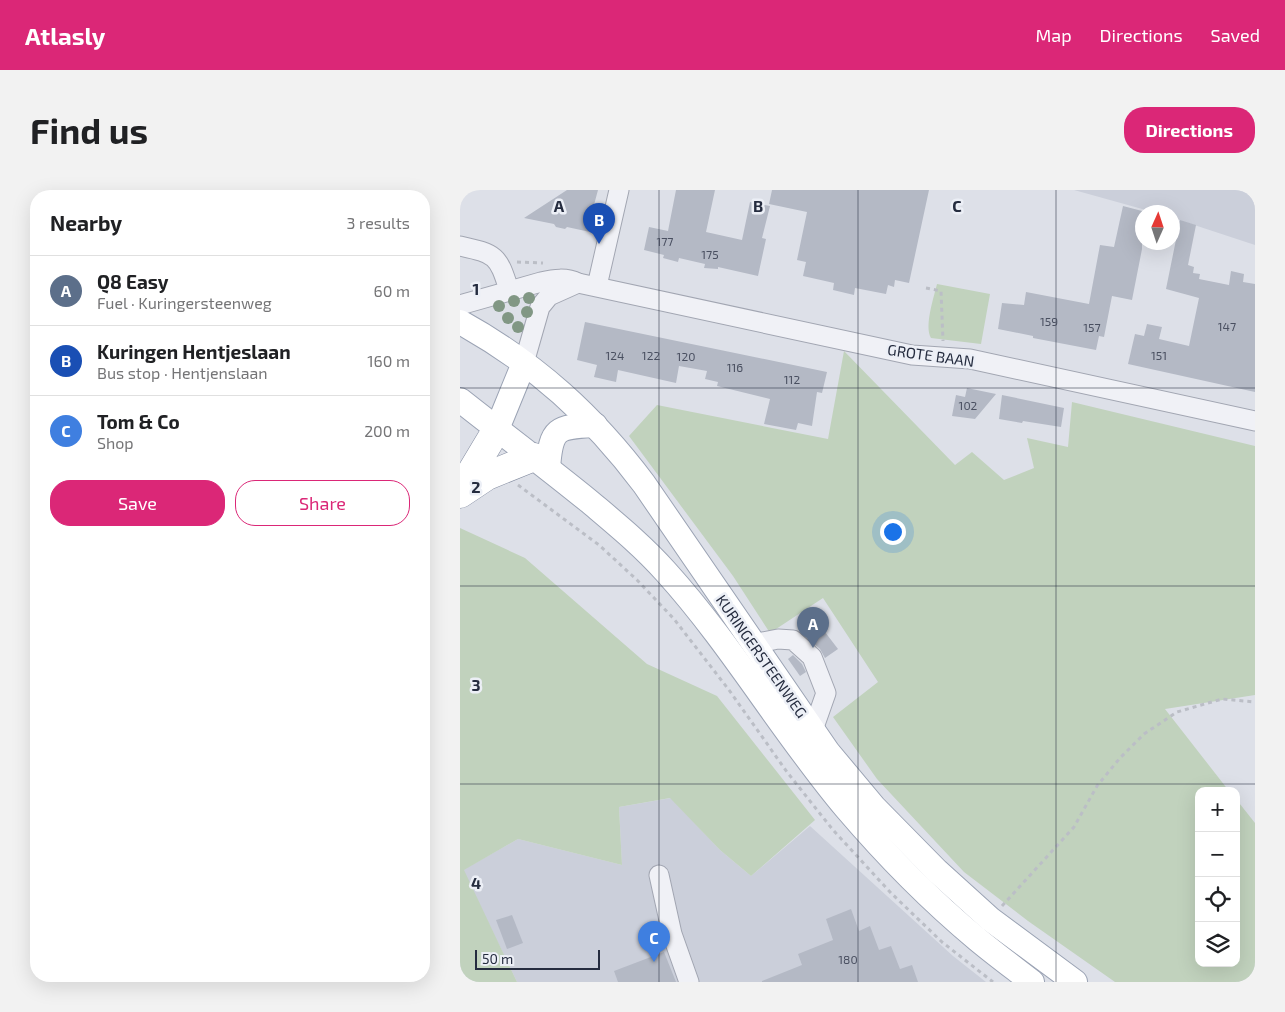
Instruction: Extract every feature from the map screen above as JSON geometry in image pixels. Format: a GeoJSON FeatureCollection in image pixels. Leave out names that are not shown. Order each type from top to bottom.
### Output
{"type":"FeatureCollection","features":[{"type":"Feature","properties":{"kind":"highway"},"geometry":{"type":"LineString","coordinates":[[460,492],[498,429]]}},
{"type":"Feature","properties":{"kind":"highway"},"geometry":{"type":"LineString","coordinates":[[460,492],[487,476],[541,463]]}},
{"type":"Feature","properties":{"kind":"main road","name":"KURINGERSTEENWEG"},"geometry":{"type":"LineString","coordinates":[[460,322],[481,334],[549,381],[596,425],[644,484],[828,752],[874,807],[937,871],[990,919],[1075,982]]}},
{"type":"Feature","properties":{"kind":"main road"},"geometry":{"type":"LineString","coordinates":[[498,429],[524,363]]}},
{"type":"Feature","properties":{"kind":"main road","name":"KURINGERSTEENWEG"},"geometry":{"type":"LineString","coordinates":[[460,400],[622,529],[665,570],[711,625],[801,750],[840,800],[884,851],[928,896],[977,940],[1032,982]]}},
{"type":"Feature","properties":{"kind":"main road"},"geometry":{"type":"LineString","coordinates":[[541,463],[558,431],[568,427],[596,425]]}},
{"type":"Feature","properties":{"kind":"street"},"geometry":{"type":"LineString","coordinates":[[598,286],[619,190]]}},
{"type":"Feature","properties":{"kind":"street"},"geometry":{"type":"LineString","coordinates":[[460,246],[484,251],[496,259],[502,266],[509,290]]}},
{"type":"Feature","properties":{"kind":"street","name":"GROTE BAAN"},"geometry":{"type":"LineString","coordinates":[[460,305],[552,279],[571,279],[578,283],[912,355],[970,358],[1255,422]]}},
{"type":"Feature","properties":{"kind":"street"},"geometry":{"type":"LineString","coordinates":[[524,363],[540,307],[549,296],[578,283]]}},
{"type":"Feature","properties":{"kind":"street"},"geometry":{"type":"LineString","coordinates":[[753,644],[778,639],[793,640],[812,657],[826,693],[813,730]]}},
{"type":"Feature","properties":{"kind":"street"},"geometry":{"type":"LineString","coordinates":[[659,875],[672,934],[690,982]]}},
{"type":"Feature","properties":{"kind":"path"},"geometry":{"type":"LineString","coordinates":[[502,266],[520,262],[539,262]]}},
{"type":"Feature","properties":{"kind":"path"},"geometry":{"type":"LineString","coordinates":[[926,288],[941,291],[944,347]]}},
{"type":"Feature","properties":{"kind":"path"},"geometry":{"type":"LineString","coordinates":[[512,480],[599,545],[674,619],[729,690],[787,772],[833,830],[891,893],[934,935],[992,982]]}},
{"type":"Feature","properties":{"kind":"path"},"geometry":{"type":"LineString","coordinates":[[990,919],[1074,827],[1097,786],[1120,758],[1144,734],[1177,712],[1222,699],[1255,702]]}},
{"type":"Feature","properties":{"kind":"shaded area"},"geometry":{"type":"Polygon","coordinates":[[[1074,190],[1255,190],[1255,245],[1180,220],[1180,205],[1135,205],[1135,207],[1074,190]]]}},
{"type":"Feature","properties":{"kind":"shaded area"},"geometry":{"type":"Polygon","coordinates":[[[671,798],[720,850],[751,876],[810,826],[953,956],[986,982],[517,982],[463,870],[518,839],[622,865],[619,807],[671,798]]]}},
{"type":"Feature","properties":{"kind":"green space"},"geometry":{"type":"Polygon","coordinates":[[[937,284],[990,294],[981,344],[931,338],[929,319],[937,284]]]}},
{"type":"Feature","properties":{"kind":"green space"},"geometry":{"type":"Polygon","coordinates":[[[844,351],[955,465],[972,452],[1004,480],[1034,468],[1027,438],[1068,447],[1072,402],[1255,446],[1255,695],[1165,709],[1226,787],[1195,787],[1195,967],[1240,967],[1240,804],[1255,823],[1255,982],[1115,982],[1028,921],[964,872],[877,779],[833,717],[878,682],[823,598],[770,633],[733,576],[629,436],[657,405],[828,439],[844,351]]]}},
{"type":"Feature","properties":{"kind":"green space"},"geometry":{"type":"Polygon","coordinates":[[[460,528],[525,558],[647,664],[717,696],[815,820],[751,876],[720,850],[670,798],[619,807],[622,865],[518,839],[464,870],[517,982],[460,982],[460,528]]]}},
{"type":"Feature","properties":{"kind":"building"},"geometry":{"type":"Polygon","coordinates":[[[567,190],[598,190],[591,216],[593,219],[590,232],[567,227],[565,229],[556,227],[554,224],[524,218],[567,190]]]}},
{"type":"Feature","properties":{"kind":"building"},"geometry":{"type":"Polygon","coordinates":[[[676,190],[715,190],[706,232],[742,240],[750,202],[770,206],[762,238],[766,239],[758,276],[718,267],[718,269],[704,268],[705,264],[679,258],[678,262],[663,258],[664,255],[644,250],[649,227],[668,231],[676,190]]]}},
{"type":"Feature","properties":{"kind":"building"},"geometry":{"type":"Polygon","coordinates":[[[772,190],[929,190],[909,283],[895,280],[894,287],[888,285],[886,294],[855,288],[854,295],[833,290],[834,283],[803,276],[806,262],[797,260],[807,212],[769,204],[772,190]]]}},
{"type":"Feature","properties":{"kind":"building"},"geometry":{"type":"Polygon","coordinates":[[[1123,206],[1135,209],[1135,250],[1142,250],[1132,300],[1112,296],[1104,337],[1099,336],[1096,350],[998,329],[1002,303],[1024,305],[1026,292],[1089,304],[1100,245],[1114,247],[1123,206]]]}},
{"type":"Feature","properties":{"kind":"building"},"geometry":{"type":"Polygon","coordinates":[[[1180,220],[1196,225],[1188,265],[1194,267],[1193,273],[1200,274],[1199,279],[1229,285],[1231,271],[1244,274],[1243,282],[1255,284],[1255,392],[1128,364],[1135,334],[1144,336],[1147,324],[1162,327],[1159,339],[1189,346],[1199,298],[1166,289],[1174,250],[1180,250],[1180,220]]]}},
{"type":"Feature","properties":{"kind":"building"},"geometry":{"type":"Polygon","coordinates":[[[585,322],[827,372],[822,393],[817,392],[812,426],[798,423],[796,430],[764,424],[770,399],[717,386],[718,382],[705,379],[707,371],[679,366],[676,383],[618,370],[616,382],[594,377],[597,365],[577,360],[585,322]]]}},
{"type":"Feature","properties":{"kind":"building"},"geometry":{"type":"Polygon","coordinates":[[[967,388],[996,394],[975,419],[952,416],[956,395],[965,397],[967,388]]]}},
{"type":"Feature","properties":{"kind":"building"},"geometry":{"type":"Polygon","coordinates":[[[1002,395],[1064,408],[1061,427],[999,419],[1002,395]]]}},
{"type":"Feature","properties":{"kind":"building"},"geometry":{"type":"Polygon","coordinates":[[[825,632],[838,649],[825,658],[820,649],[812,642],[825,632]]]}},
{"type":"Feature","properties":{"kind":"building"},"geometry":{"type":"Polygon","coordinates":[[[793,655],[802,664],[806,672],[800,676],[788,659],[793,655]]]}},
{"type":"Feature","properties":{"kind":"building"},"geometry":{"type":"Polygon","coordinates":[[[851,909],[859,931],[870,926],[879,950],[891,946],[900,969],[912,965],[918,982],[762,982],[802,965],[798,954],[833,940],[826,919],[851,909]]]}},
{"type":"Feature","properties":{"kind":"building"},"geometry":{"type":"Polygon","coordinates":[[[512,915],[523,943],[507,949],[496,920],[512,915]]]}},
{"type":"Feature","properties":{"kind":"building"},"geometry":{"type":"Polygon","coordinates":[[[664,952],[676,982],[618,982],[614,971],[664,952]]]}},
{"type":"Feature","properties":{"kind":"place","name":"Kuringen Hentjeslaan"},"geometry":{"type":"Point","coordinates":[599,244]}},
{"type":"Feature","properties":{"kind":"place","name":"Q8 Easy"},"geometry":{"type":"Point","coordinates":[813,648]}},
{"type":"Feature","properties":{"kind":"place","name":"Tom & Co"},"geometry":{"type":"Point","coordinates":[654,962]}}]}
